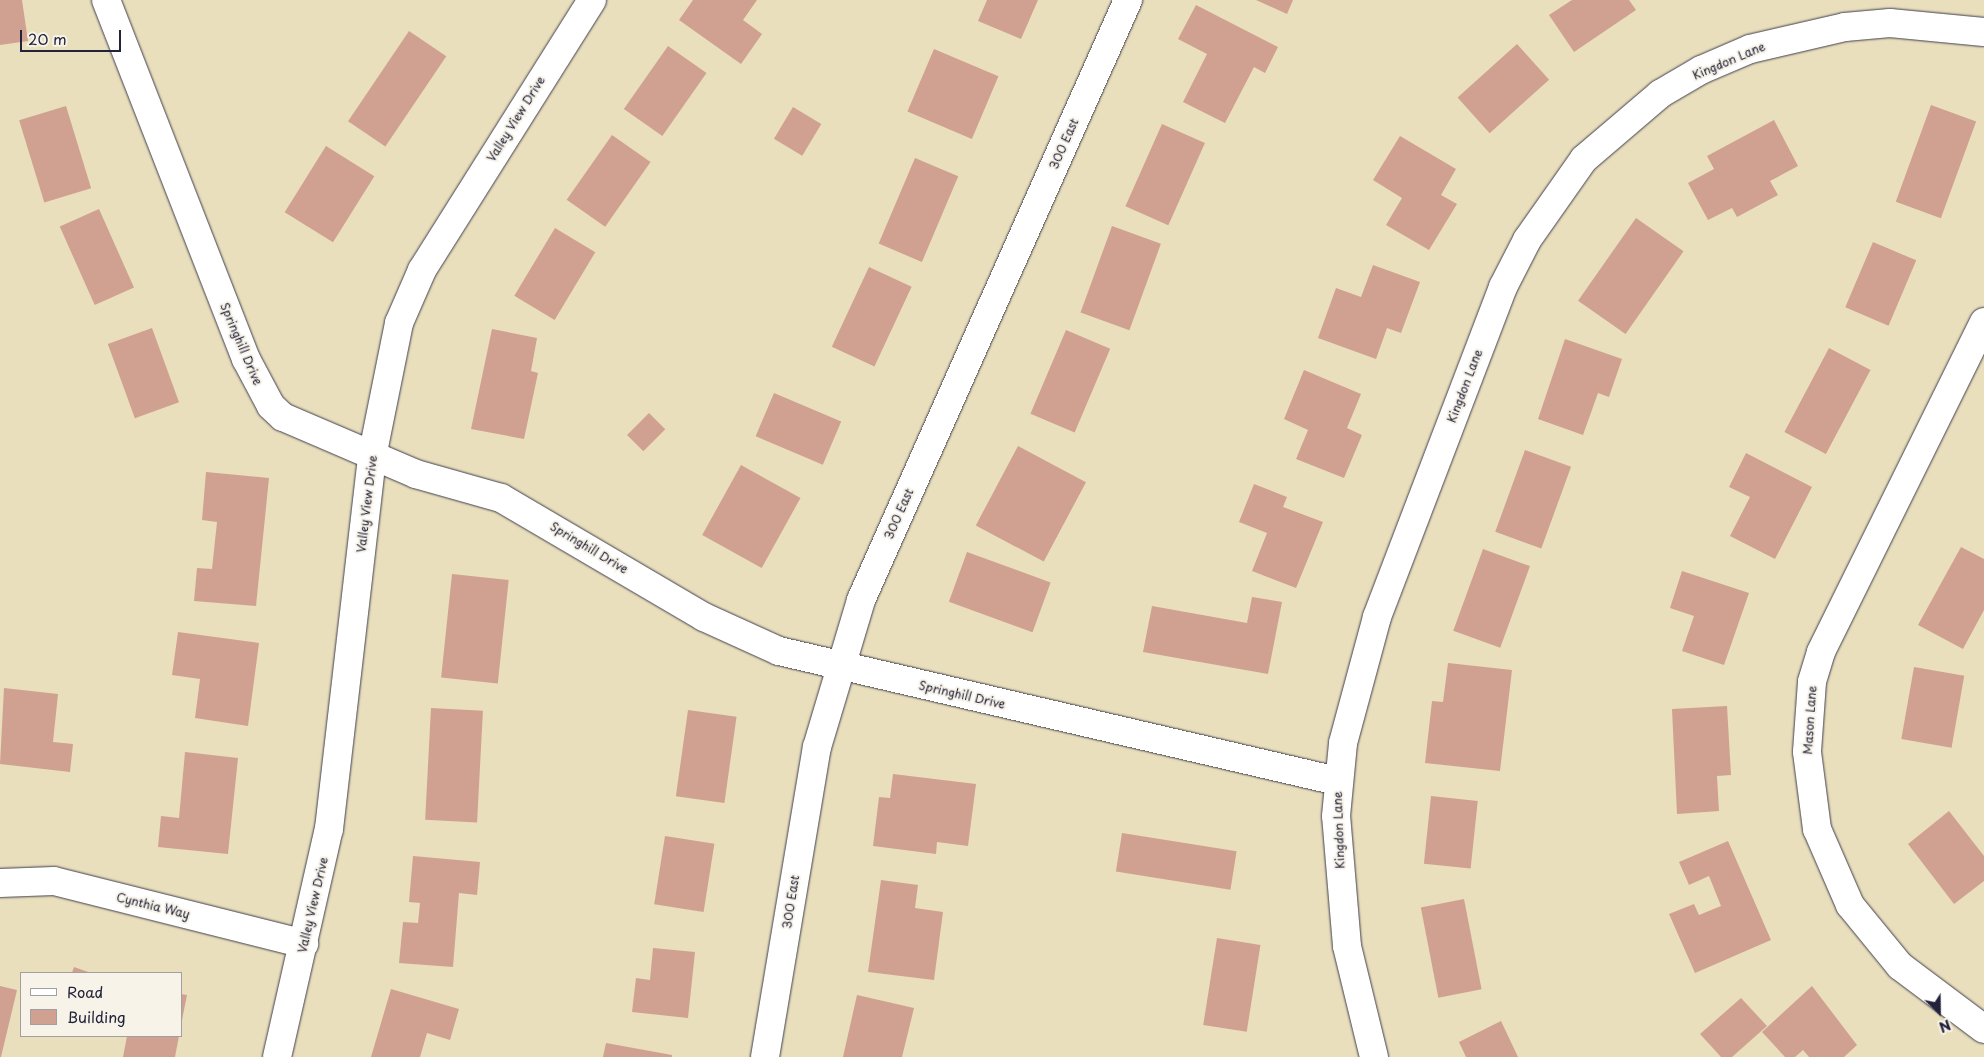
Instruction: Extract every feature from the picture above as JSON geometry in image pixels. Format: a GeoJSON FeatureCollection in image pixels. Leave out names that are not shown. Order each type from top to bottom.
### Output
{"type":"FeatureCollection","features":[{"type":"Feature","properties":{"kind":"street","name":"Springhill Drive"},"geometry":{"type":"LineString","coordinates":[[106,0],[259,387],[283,417],[372,457],[502,498],[729,630],[779,651],[841,667],[1337,781]]}},
{"type":"Feature","properties":{"kind":"street","name":"Valley View Drive"},"geometry":{"type":"LineString","coordinates":[[277,1057],[329,829],[372,457],[391,351],[409,295],[592,0]]}},
{"type":"Feature","properties":{"kind":"street","name":"300 East"},"geometry":{"type":"LineString","coordinates":[[765,1057],[817,747],[861,600],[1128,0]]}},
{"type":"Feature","properties":{"kind":"street","name":"Kingdon Lane"},"geometry":{"type":"LineString","coordinates":[[1374,1057],[1347,946],[1337,781],[1352,705],[1377,616],[1503,287],[1527,240],[1584,159],[1660,94],[1750,49],[1818,32],[1890,23],[1984,32]]}},
{"type":"Feature","properties":{"kind":"street","name":"Mason Lane"},"geometry":{"type":"LineString","coordinates":[[1984,322],[1821,652],[1812,682],[1807,752],[1816,829],[1850,905],[1900,966],[1984,1029]]}},
{"type":"Feature","properties":{"kind":"street","name":"Cynthia Way"},"geometry":{"type":"LineString","coordinates":[[0,883],[54,881],[304,944]]}},
{"type":"Feature","properties":{"kind":"building"},"geometry":{"type":"Polygon","coordinates":[[[0,0],[22,0],[28,41],[0,45],[0,0]]]}},
{"type":"Feature","properties":{"kind":"building"},"geometry":{"type":"Polygon","coordinates":[[[693,0],[757,0],[743,20],[762,34],[741,64],[679,20],[693,0]]]}},
{"type":"Feature","properties":{"kind":"building"},"geometry":{"type":"Polygon","coordinates":[[[987,0],[1038,0],[1021,39],[978,21],[987,0]]]}},
{"type":"Feature","properties":{"kind":"building"},"geometry":{"type":"Polygon","coordinates":[[[1256,0],[1293,0],[1287,14],[1256,0]]]}},
{"type":"Feature","properties":{"kind":"building"},"geometry":{"type":"Polygon","coordinates":[[[1572,0],[1629,0],[1636,10],[1574,52],[1549,15],[1572,0]]]}},
{"type":"Feature","properties":{"kind":"building"},"geometry":{"type":"Polygon","coordinates":[[[1196,5],[1278,47],[1265,73],[1254,67],[1225,123],[1183,102],[1207,54],[1178,39],[1196,5]]]}},
{"type":"Feature","properties":{"kind":"building"},"geometry":{"type":"Polygon","coordinates":[[[409,31],[446,56],[385,147],[348,121],[409,31]]]}},
{"type":"Feature","properties":{"kind":"building"},"geometry":{"type":"Polygon","coordinates":[[[1517,44],[1549,80],[1490,133],[1458,98],[1517,44]]]}},
{"type":"Feature","properties":{"kind":"building"},"geometry":{"type":"Polygon","coordinates":[[[668,46],[707,73],[662,136],[624,109],[668,46]]]}},
{"type":"Feature","properties":{"kind":"building"},"geometry":{"type":"Polygon","coordinates":[[[934,49],[998,76],[972,139],[907,112],[934,49]]]}},
{"type":"Feature","properties":{"kind":"building"},"geometry":{"type":"Polygon","coordinates":[[[1931,105],[1976,121],[1941,218],[1896,202],[1931,105]]]}},
{"type":"Feature","properties":{"kind":"building"},"geometry":{"type":"Polygon","coordinates":[[[66,106],[91,188],[44,203],[19,120],[66,106]]]}},
{"type":"Feature","properties":{"kind":"building"},"geometry":{"type":"Polygon","coordinates":[[[793,107],[821,124],[802,156],[774,139],[793,107]]]}},
{"type":"Feature","properties":{"kind":"building"},"geometry":{"type":"Polygon","coordinates":[[[1774,120],[1798,166],[1770,181],[1778,195],[1737,217],[1732,208],[1708,220],[1688,183],[1714,169],[1707,156],[1774,120]]]}},
{"type":"Feature","properties":{"kind":"building"},"geometry":{"type":"Polygon","coordinates":[[[1162,124],[1205,143],[1168,225],[1125,206],[1162,124]]]}},
{"type":"Feature","properties":{"kind":"building"},"geometry":{"type":"Polygon","coordinates":[[[612,135],[651,162],[605,227],[567,200],[612,135]]]}},
{"type":"Feature","properties":{"kind":"building"},"geometry":{"type":"Polygon","coordinates":[[[1400,136],[1456,169],[1441,195],[1457,204],[1429,250],[1386,225],[1402,198],[1373,180],[1400,136]]]}},
{"type":"Feature","properties":{"kind":"building"},"geometry":{"type":"Polygon","coordinates":[[[326,146],[374,176],[333,242],[285,212],[326,146]]]}},
{"type":"Feature","properties":{"kind":"building"},"geometry":{"type":"Polygon","coordinates":[[[915,158],[958,176],[922,262],[879,244],[915,158]]]}},
{"type":"Feature","properties":{"kind":"building"},"geometry":{"type":"Polygon","coordinates":[[[99,209],[134,288],[95,305],[60,226],[99,209]]]}},
{"type":"Feature","properties":{"kind":"building"},"geometry":{"type":"Polygon","coordinates":[[[1636,218],[1684,251],[1626,334],[1578,301],[1636,218]]]}},
{"type":"Feature","properties":{"kind":"building"},"geometry":{"type":"Polygon","coordinates":[[[1112,226],[1161,244],[1129,330],[1081,312],[1112,226]]]}},
{"type":"Feature","properties":{"kind":"building"},"geometry":{"type":"Polygon","coordinates":[[[555,228],[595,252],[555,320],[514,296],[555,228]]]}},
{"type":"Feature","properties":{"kind":"building"},"geometry":{"type":"Polygon","coordinates":[[[1873,242],[1916,260],[1889,326],[1845,307],[1873,242]]]}},
{"type":"Feature","properties":{"kind":"building"},"geometry":{"type":"Polygon","coordinates":[[[1373,265],[1420,282],[1401,333],[1387,328],[1376,359],[1318,338],[1336,288],[1361,297],[1373,265]]]}},
{"type":"Feature","properties":{"kind":"building"},"geometry":{"type":"Polygon","coordinates":[[[869,267],[912,287],[874,367],[832,347],[869,267]]]}},
{"type":"Feature","properties":{"kind":"building"},"geometry":{"type":"Polygon","coordinates":[[[152,328],[179,402],[135,418],[108,344],[152,328]]]}},
{"type":"Feature","properties":{"kind":"building"},"geometry":{"type":"Polygon","coordinates":[[[492,329],[537,338],[531,371],[538,373],[524,439],[471,429],[492,329]]]}},
{"type":"Feature","properties":{"kind":"building"},"geometry":{"type":"Polygon","coordinates":[[[1066,330],[1110,349],[1075,433],[1030,414],[1066,330]]]}},
{"type":"Feature","properties":{"kind":"building"},"geometry":{"type":"Polygon","coordinates":[[[1565,339],[1622,359],[1609,397],[1598,393],[1583,435],[1538,419],[1565,339]]]}},
{"type":"Feature","properties":{"kind":"building"},"geometry":{"type":"Polygon","coordinates":[[[1829,348],[1870,370],[1826,454],[1784,432],[1829,348]]]}},
{"type":"Feature","properties":{"kind":"building"},"geometry":{"type":"Polygon","coordinates":[[[1304,370],[1361,394],[1347,428],[1362,435],[1344,478],[1296,459],[1308,430],[1284,419],[1304,370]]]}},
{"type":"Feature","properties":{"kind":"building"},"geometry":{"type":"Polygon","coordinates":[[[774,393],[841,422],[823,465],[756,436],[774,393]]]}},
{"type":"Feature","properties":{"kind":"building"},"geometry":{"type":"Polygon","coordinates":[[[649,413],[665,429],[643,451],[627,435],[649,413]]]}},
{"type":"Feature","properties":{"kind":"building"},"geometry":{"type":"Polygon","coordinates":[[[1018,446],[1086,482],[1044,562],[976,525],[1018,446]]]}},
{"type":"Feature","properties":{"kind":"building"},"geometry":{"type":"Polygon","coordinates":[[[1525,450],[1571,467],[1541,549],[1495,532],[1525,450]]]}},
{"type":"Feature","properties":{"kind":"building"},"geometry":{"type":"Polygon","coordinates":[[[1746,453],[1812,487],[1775,559],[1730,536],[1750,497],[1729,487],[1746,453]]]}},
{"type":"Feature","properties":{"kind":"building"},"geometry":{"type":"Polygon","coordinates":[[[741,465],[800,498],[762,568],[702,535],[741,465]]]}},
{"type":"Feature","properties":{"kind":"building"},"geometry":{"type":"Polygon","coordinates":[[[206,472],[269,478],[256,606],[194,601],[197,568],[212,569],[217,522],[202,520],[206,472]]]}},
{"type":"Feature","properties":{"kind":"building"},"geometry":{"type":"Polygon","coordinates":[[[1254,484],[1287,497],[1283,507],[1323,522],[1296,588],[1252,571],[1267,533],[1239,522],[1254,484]]]}},
{"type":"Feature","properties":{"kind":"building"},"geometry":{"type":"Polygon","coordinates":[[[1961,547],[1984,559],[1984,610],[1963,649],[1918,625],[1961,547]]]}},
{"type":"Feature","properties":{"kind":"building"},"geometry":{"type":"Polygon","coordinates":[[[1483,549],[1530,566],[1500,648],[1453,631],[1483,549]]]}},
{"type":"Feature","properties":{"kind":"building"},"geometry":{"type":"Polygon","coordinates":[[[967,552],[1051,582],[1033,632],[949,602],[967,552]]]}},
{"type":"Feature","properties":{"kind":"building"},"geometry":{"type":"Polygon","coordinates":[[[1682,571],[1749,593],[1724,665],[1682,651],[1694,616],[1670,608],[1682,571]]]}},
{"type":"Feature","properties":{"kind":"building"},"geometry":{"type":"Polygon","coordinates":[[[452,574],[509,580],[498,683],[441,677],[452,574]]]}},
{"type":"Feature","properties":{"kind":"building"},"geometry":{"type":"Polygon","coordinates":[[[1252,597],[1282,602],[1268,674],[1143,652],[1152,606],[1247,623],[1252,597]]]}},
{"type":"Feature","properties":{"kind":"building"},"geometry":{"type":"Polygon","coordinates":[[[178,632],[259,643],[248,726],[195,718],[200,679],[172,675],[178,632]]]}},
{"type":"Feature","properties":{"kind":"building"},"geometry":{"type":"Polygon","coordinates":[[[1448,663],[1512,670],[1500,771],[1425,763],[1432,701],[1443,702],[1448,663]]]}},
{"type":"Feature","properties":{"kind":"building"},"geometry":{"type":"Polygon","coordinates":[[[1914,667],[1964,676],[1952,748],[1901,739],[1914,667]]]}},
{"type":"Feature","properties":{"kind":"building"},"geometry":{"type":"Polygon","coordinates":[[[4,688],[58,694],[53,742],[73,744],[70,772],[0,764],[4,688]]]}},
{"type":"Feature","properties":{"kind":"building"},"geometry":{"type":"Polygon","coordinates":[[[1727,706],[1731,775],[1717,776],[1719,811],[1677,814],[1672,709],[1727,706]]]}},
{"type":"Feature","properties":{"kind":"building"},"geometry":{"type":"Polygon","coordinates":[[[431,708],[483,711],[477,823],[425,820],[431,708]]]}},
{"type":"Feature","properties":{"kind":"building"},"geometry":{"type":"Polygon","coordinates":[[[688,710],[737,717],[724,803],[676,796],[688,710]]]}},
{"type":"Feature","properties":{"kind":"building"},"geometry":{"type":"Polygon","coordinates":[[[185,752],[238,758],[228,854],[158,847],[161,816],[179,818],[185,752]]]}},
{"type":"Feature","properties":{"kind":"building"},"geometry":{"type":"Polygon","coordinates":[[[893,774],[976,784],[968,846],[937,842],[936,854],[873,846],[879,797],[890,798],[893,774]]]}},
{"type":"Feature","properties":{"kind":"building"},"geometry":{"type":"Polygon","coordinates":[[[1431,796],[1478,801],[1471,869],[1424,864],[1431,796]]]}},
{"type":"Feature","properties":{"kind":"building"},"geometry":{"type":"Polygon","coordinates":[[[1949,811],[1984,856],[1984,881],[1954,904],[1908,844],[1949,811]]]}},
{"type":"Feature","properties":{"kind":"building"},"geometry":{"type":"Polygon","coordinates":[[[1122,833],[1237,851],[1230,890],[1116,872],[1122,833]]]}},
{"type":"Feature","properties":{"kind":"building"},"geometry":{"type":"Polygon","coordinates":[[[665,836],[714,844],[704,912],[654,904],[665,836]]]}},
{"type":"Feature","properties":{"kind":"building"},"geometry":{"type":"Polygon","coordinates":[[[1728,841],[1771,940],[1695,973],[1669,914],[1694,904],[1699,915],[1721,906],[1709,876],[1689,885],[1679,862],[1728,841]]]}},
{"type":"Feature","properties":{"kind":"building"},"geometry":{"type":"Polygon","coordinates":[[[413,856],[480,862],[477,895],[459,893],[453,967],[399,963],[403,922],[418,923],[420,903],[409,902],[413,856]]]}},
{"type":"Feature","properties":{"kind":"building"},"geometry":{"type":"Polygon","coordinates":[[[881,880],[918,885],[915,908],[943,912],[934,980],[868,972],[881,880]]]}},
{"type":"Feature","properties":{"kind":"building"},"geometry":{"type":"Polygon","coordinates":[[[1464,899],[1482,989],[1438,998],[1421,907],[1464,899]]]}},
{"type":"Feature","properties":{"kind":"building"},"geometry":{"type":"Polygon","coordinates":[[[1217,938],[1260,945],[1247,1032],[1203,1025],[1217,938]]]}},
{"type":"Feature","properties":{"kind":"building"},"geometry":{"type":"Polygon","coordinates":[[[653,948],[695,952],[688,1018],[632,1012],[636,978],[650,980],[653,948]]]}},
{"type":"Feature","properties":{"kind":"building"},"geometry":{"type":"Polygon","coordinates":[[[74,967],[88,972],[72,972],[74,967]]]}},
{"type":"Feature","properties":{"kind":"building"},"geometry":{"type":"Polygon","coordinates":[[[0,986],[17,990],[1,1057],[0,1057],[0,986]]]}},
{"type":"Feature","properties":{"kind":"building"},"geometry":{"type":"Polygon","coordinates":[[[1812,986],[1857,1045],[1844,1057],[1809,1057],[1803,1050],[1795,1057],[1785,1057],[1762,1032],[1812,986]]]}},
{"type":"Feature","properties":{"kind":"building"},"geometry":{"type":"Polygon","coordinates":[[[391,989],[459,1009],[450,1040],[427,1033],[420,1057],[371,1057],[391,989]]]}},
{"type":"Feature","properties":{"kind":"building"},"geometry":{"type":"Polygon","coordinates":[[[182,994],[187,995],[182,1020],[182,994]]]}},
{"type":"Feature","properties":{"kind":"building"},"geometry":{"type":"Polygon","coordinates":[[[857,995],[914,1008],[902,1057],[843,1057],[857,995]]]}},
{"type":"Feature","properties":{"kind":"building"},"geometry":{"type":"Polygon","coordinates":[[[1741,998],[1767,1026],[1732,1057],[1721,1057],[1700,1034],[1741,998]]]}},
{"type":"Feature","properties":{"kind":"building"},"geometry":{"type":"Polygon","coordinates":[[[1501,1021],[1518,1057],[1466,1057],[1459,1042],[1501,1021]]]}},
{"type":"Feature","properties":{"kind":"building"},"geometry":{"type":"Polygon","coordinates":[[[127,1037],[179,1037],[175,1057],[123,1057],[127,1037]]]}},
{"type":"Feature","properties":{"kind":"building"},"geometry":{"type":"Polygon","coordinates":[[[606,1043],[672,1055],[672,1057],[603,1057],[606,1043]]]}}]}
